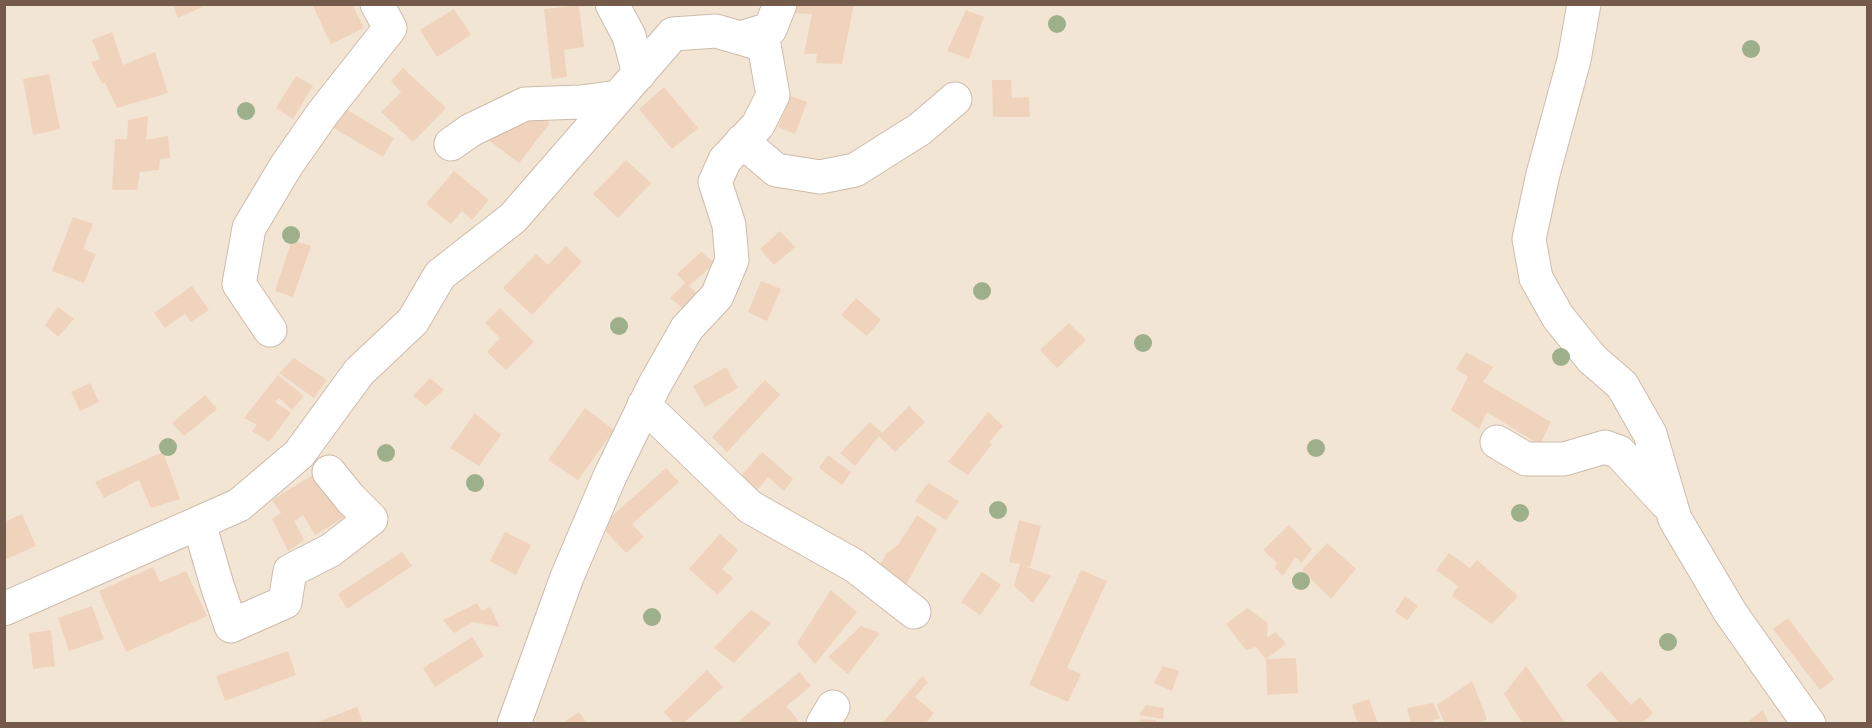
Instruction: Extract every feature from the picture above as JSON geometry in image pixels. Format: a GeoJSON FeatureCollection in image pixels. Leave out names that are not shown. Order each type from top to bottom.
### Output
{"type":"FeatureCollection","features":[{"type":"Feature","properties":{"kind":"street"},"geometry":{"type":"LineString","coordinates":[[270,330],[239,284],[249,228],[286,166],[323,113],[390,28],[377,4]]}},
{"type":"Feature","properties":{"kind":"street"},"geometry":{"type":"LineString","coordinates":[[612,4],[628,36],[629,85]]}},
{"type":"Feature","properties":{"kind":"street"},"geometry":{"type":"LineString","coordinates":[[740,38],[770,29],[780,4]]}},
{"type":"Feature","properties":{"kind":"street"},"geometry":{"type":"LineString","coordinates":[[1584,4],[1574,60],[1543,174],[1529,239],[1536,278],[1558,317],[1592,359],[1622,386],[1650,434],[1675,519],[1730,612],[1809,723]]}},
{"type":"Feature","properties":{"kind":"street"},"geometry":{"type":"LineString","coordinates":[[4,609],[239,505],[299,454],[359,372],[413,321],[440,275],[513,218],[673,34],[716,31],[764,45],[773,95],[758,125],[724,160],[715,182],[729,225],[732,260],[717,296],[687,328],[644,405],[610,476],[567,577],[514,723]]}},
{"type":"Feature","properties":{"kind":"street"},"geometry":{"type":"LineString","coordinates":[[451,144],[471,129],[525,104],[582,102],[629,85]]}},
{"type":"Feature","properties":{"kind":"street"},"geometry":{"type":"LineString","coordinates":[[742,141],[776,170],[820,177],[855,170],[920,129],[955,99]]}},
{"type":"Feature","properties":{"kind":"street"},"geometry":{"type":"LineString","coordinates":[[644,405],[750,507],[855,566],[914,612]]}},
{"type":"Feature","properties":{"kind":"street"},"geometry":{"type":"LineString","coordinates":[[1497,442],[1526,459],[1564,459],[1605,447],[1619,452],[1672,508]]}},
{"type":"Feature","properties":{"kind":"street"},"geometry":{"type":"LineString","coordinates":[[199,523],[231,626],[285,602],[290,571],[331,550],[371,519],[329,472]]}},
{"type":"Feature","properties":{"kind":"shaded area"},"geometry":{"type":"Polygon","coordinates":[[[5,5],[1867,5],[1867,723],[5,723],[5,5]]]}},
{"type":"Feature","properties":{"kind":"building"},"geometry":{"type":"Polygon","coordinates":[[[172,4],[209,4],[178,18],[172,4]]]}},
{"type":"Feature","properties":{"kind":"building"},"geometry":{"type":"Polygon","coordinates":[[[312,4],[352,4],[364,28],[331,44],[312,4]]]}},
{"type":"Feature","properties":{"kind":"building"},"geometry":{"type":"Polygon","coordinates":[[[793,4],[854,4],[842,64],[816,63],[817,54],[804,54],[812,14],[791,13],[793,4]]]}},
{"type":"Feature","properties":{"kind":"building"},"geometry":{"type":"Polygon","coordinates":[[[579,5],[584,47],[564,50],[567,77],[552,79],[544,9],[579,5]]]}},
{"type":"Feature","properties":{"kind":"building"},"geometry":{"type":"Polygon","coordinates":[[[454,9],[471,35],[437,57],[420,30],[454,9]]]}},
{"type":"Feature","properties":{"kind":"building"},"geometry":{"type":"Polygon","coordinates":[[[966,10],[984,17],[969,59],[947,51],[966,10]]]}},
{"type":"Feature","properties":{"kind":"building"},"geometry":{"type":"Polygon","coordinates":[[[112,32],[123,65],[155,52],[168,93],[117,108],[105,83],[102,84],[91,62],[100,59],[92,40],[112,32]]]}},
{"type":"Feature","properties":{"kind":"building"},"geometry":{"type":"Polygon","coordinates":[[[403,68],[446,108],[413,142],[381,112],[401,92],[391,81],[403,68]]]}},
{"type":"Feature","properties":{"kind":"building"},"geometry":{"type":"Polygon","coordinates":[[[49,74],[60,129],[33,135],[23,79],[49,74]]]}},
{"type":"Feature","properties":{"kind":"building"},"geometry":{"type":"Polygon","coordinates":[[[296,76],[313,86],[293,119],[276,108],[296,76]]]}},
{"type":"Feature","properties":{"kind":"building"},"geometry":{"type":"Polygon","coordinates":[[[992,80],[1011,80],[1012,98],[1029,97],[1030,117],[993,117],[992,80]]]}},
{"type":"Feature","properties":{"kind":"building"},"geometry":{"type":"Polygon","coordinates":[[[664,87],[698,128],[672,149],[639,109],[664,87]]]}},
{"type":"Feature","properties":{"kind":"building"},"geometry":{"type":"Polygon","coordinates":[[[791,96],[807,102],[795,134],[778,127],[791,96]]]}},
{"type":"Feature","properties":{"kind":"building"},"geometry":{"type":"Polygon","coordinates":[[[525,104],[550,123],[519,163],[486,138],[525,104]]]}},
{"type":"Feature","properties":{"kind":"building"},"geometry":{"type":"Polygon","coordinates":[[[344,108],[394,138],[383,157],[332,127],[344,108]]]}},
{"type":"Feature","properties":{"kind":"building"},"geometry":{"type":"Polygon","coordinates":[[[148,116],[146,140],[168,136],[170,158],[160,159],[159,170],[140,172],[137,190],[112,190],[115,139],[127,139],[128,120],[148,116]]]}},
{"type":"Feature","properties":{"kind":"building"},"geometry":{"type":"Polygon","coordinates":[[[626,160],[651,183],[618,218],[593,194],[626,160]]]}},
{"type":"Feature","properties":{"kind":"building"},"geometry":{"type":"Polygon","coordinates":[[[454,171],[489,200],[472,220],[462,211],[451,224],[426,204],[454,171]]]}},
{"type":"Feature","properties":{"kind":"building"},"geometry":{"type":"Polygon","coordinates":[[[73,217],[93,224],[83,249],[96,254],[84,283],[52,271],[73,217]]]}},
{"type":"Feature","properties":{"kind":"building"},"geometry":{"type":"Polygon","coordinates":[[[780,231],[795,247],[774,265],[760,249],[780,231]]]}},
{"type":"Feature","properties":{"kind":"building"},"geometry":{"type":"Polygon","coordinates":[[[292,240],[311,246],[293,297],[275,291],[292,240]]]}},
{"type":"Feature","properties":{"kind":"building"},"geometry":{"type":"Polygon","coordinates":[[[566,246],[582,262],[532,315],[503,288],[536,254],[548,265],[566,246]]]}},
{"type":"Feature","properties":{"kind":"building"},"geometry":{"type":"Polygon","coordinates":[[[701,252],[715,263],[689,286],[709,304],[696,319],[670,298],[685,283],[677,274],[701,252]]]}},
{"type":"Feature","properties":{"kind":"building"},"geometry":{"type":"Polygon","coordinates":[[[761,281],[781,289],[767,321],[748,312],[761,281]]]}},
{"type":"Feature","properties":{"kind":"building"},"geometry":{"type":"Polygon","coordinates":[[[192,286],[209,310],[191,322],[185,314],[165,328],[154,313],[192,286]]]}},
{"type":"Feature","properties":{"kind":"building"},"geometry":{"type":"Polygon","coordinates":[[[856,298],[881,320],[867,336],[841,315],[856,298]]]}},
{"type":"Feature","properties":{"kind":"building"},"geometry":{"type":"Polygon","coordinates":[[[58,307],[74,319],[58,337],[45,325],[58,307]]]}},
{"type":"Feature","properties":{"kind":"building"},"geometry":{"type":"Polygon","coordinates":[[[500,308],[534,342],[506,370],[487,352],[500,338],[485,323],[500,308]]]}},
{"type":"Feature","properties":{"kind":"building"},"geometry":{"type":"Polygon","coordinates":[[[1069,323],[1086,340],[1057,368],[1040,350],[1069,323]]]}},
{"type":"Feature","properties":{"kind":"building"},"geometry":{"type":"Polygon","coordinates":[[[1466,352],[1493,367],[1483,382],[1551,422],[1540,445],[1487,412],[1479,429],[1451,410],[1468,377],[1456,369],[1466,352]]]}},
{"type":"Feature","properties":{"kind":"building"},"geometry":{"type":"Polygon","coordinates":[[[294,358],[327,380],[314,398],[279,373],[294,358]]]}},
{"type":"Feature","properties":{"kind":"building"},"geometry":{"type":"Polygon","coordinates":[[[726,367],[738,388],[705,407],[693,386],[726,367]]]}},
{"type":"Feature","properties":{"kind":"building"},"geometry":{"type":"Polygon","coordinates":[[[278,375],[304,396],[292,410],[279,398],[275,402],[291,413],[269,442],[252,431],[257,425],[244,418],[278,375]]]}},
{"type":"Feature","properties":{"kind":"building"},"geometry":{"type":"Polygon","coordinates":[[[430,378],[444,390],[426,406],[413,396],[430,378]]]}},
{"type":"Feature","properties":{"kind":"building"},"geometry":{"type":"Polygon","coordinates":[[[765,380],[780,395],[727,452],[712,437],[765,380]]]}},
{"type":"Feature","properties":{"kind":"building"},"geometry":{"type":"Polygon","coordinates":[[[90,383],[99,402],[80,411],[71,392],[90,383]]]}},
{"type":"Feature","properties":{"kind":"building"},"geometry":{"type":"Polygon","coordinates":[[[205,395],[217,409],[184,436],[172,423],[205,395]]]}},
{"type":"Feature","properties":{"kind":"building"},"geometry":{"type":"Polygon","coordinates":[[[909,406],[925,422],[895,452],[879,436],[855,466],[840,453],[870,422],[882,433],[909,406]]]}},
{"type":"Feature","properties":{"kind":"building"},"geometry":{"type":"Polygon","coordinates":[[[585,408],[614,430],[578,480],[548,460],[585,408]]]}},
{"type":"Feature","properties":{"kind":"building"},"geometry":{"type":"Polygon","coordinates":[[[988,412],[1003,426],[989,442],[992,444],[968,475],[948,462],[988,412]]]}},
{"type":"Feature","properties":{"kind":"building"},"geometry":{"type":"Polygon","coordinates":[[[475,413],[501,435],[479,466],[450,448],[475,413]]]}},
{"type":"Feature","properties":{"kind":"building"},"geometry":{"type":"Polygon","coordinates":[[[163,452],[180,499],[151,508],[139,480],[104,498],[95,482],[163,452]]]}},
{"type":"Feature","properties":{"kind":"building"},"geometry":{"type":"Polygon","coordinates":[[[762,452],[793,479],[784,491],[768,477],[757,490],[741,476],[762,452]]]}},
{"type":"Feature","properties":{"kind":"building"},"geometry":{"type":"Polygon","coordinates":[[[828,455],[851,472],[842,485],[819,468],[828,455]]]}},
{"type":"Feature","properties":{"kind":"building"},"geometry":{"type":"Polygon","coordinates":[[[666,468],[679,482],[632,524],[644,537],[626,553],[601,526],[666,468]]]}},
{"type":"Feature","properties":{"kind":"building"},"geometry":{"type":"Polygon","coordinates":[[[318,472],[346,516],[315,535],[303,515],[294,521],[304,540],[288,551],[272,519],[281,513],[272,500],[318,472]]]}},
{"type":"Feature","properties":{"kind":"building"},"geometry":{"type":"Polygon","coordinates":[[[928,483],[959,501],[946,520],[915,501],[928,483]]]}},
{"type":"Feature","properties":{"kind":"building"},"geometry":{"type":"Polygon","coordinates":[[[22,514],[36,546],[4,560],[4,522],[22,514]]]}},
{"type":"Feature","properties":{"kind":"building"},"geometry":{"type":"Polygon","coordinates":[[[917,515],[937,529],[903,590],[876,573],[886,554],[898,545],[917,515]]]}},
{"type":"Feature","properties":{"kind":"building"},"geometry":{"type":"Polygon","coordinates":[[[1019,520],[1041,526],[1030,567],[1009,562],[1019,520]]]}},
{"type":"Feature","properties":{"kind":"building"},"geometry":{"type":"Polygon","coordinates":[[[1289,525],[1312,549],[1302,563],[1295,557],[1283,576],[1275,568],[1277,563],[1263,550],[1289,525]]]}},
{"type":"Feature","properties":{"kind":"building"},"geometry":{"type":"Polygon","coordinates":[[[505,532],[531,545],[516,575],[490,561],[505,532]]]}},
{"type":"Feature","properties":{"kind":"building"},"geometry":{"type":"Polygon","coordinates":[[[720,534],[738,550],[722,569],[733,578],[718,595],[689,569],[720,534]]]}},
{"type":"Feature","properties":{"kind":"building"},"geometry":{"type":"Polygon","coordinates":[[[1327,543],[1356,569],[1331,599],[1302,570],[1327,543]]]}},
{"type":"Feature","properties":{"kind":"building"},"geometry":{"type":"Polygon","coordinates":[[[402,552],[412,566],[347,609],[338,594],[402,552]]]}},
{"type":"Feature","properties":{"kind":"building"},"geometry":{"type":"Polygon","coordinates":[[[1449,553],[1470,568],[1477,560],[1518,596],[1492,624],[1452,596],[1458,586],[1436,570],[1449,553]]]}},
{"type":"Feature","properties":{"kind":"building"},"geometry":{"type":"Polygon","coordinates":[[[1020,564],[1051,576],[1033,603],[1014,586],[1020,564]]]}},
{"type":"Feature","properties":{"kind":"building"},"geometry":{"type":"Polygon","coordinates":[[[153,567],[160,582],[186,571],[207,616],[126,652],[99,591],[153,567]]]}},
{"type":"Feature","properties":{"kind":"building"},"geometry":{"type":"Polygon","coordinates":[[[1081,570],[1107,581],[1067,668],[1081,674],[1068,702],[1029,685],[1081,570]]]}},
{"type":"Feature","properties":{"kind":"building"},"geometry":{"type":"Polygon","coordinates":[[[982,572],[1001,585],[980,615],[961,602],[982,572]]]}},
{"type":"Feature","properties":{"kind":"building"},"geometry":{"type":"Polygon","coordinates":[[[831,590],[857,612],[815,664],[797,643],[831,590]]]}},
{"type":"Feature","properties":{"kind":"building"},"geometry":{"type":"Polygon","coordinates":[[[1405,596],[1418,606],[1407,620],[1395,612],[1405,596]]]}},
{"type":"Feature","properties":{"kind":"building"},"geometry":{"type":"Polygon","coordinates":[[[477,603],[481,611],[490,607],[500,627],[473,622],[454,633],[443,620],[477,603]]]}},
{"type":"Feature","properties":{"kind":"building"},"geometry":{"type":"Polygon","coordinates":[[[92,606],[104,639],[69,651],[58,618],[92,606]]]}},
{"type":"Feature","properties":{"kind":"building"},"geometry":{"type":"Polygon","coordinates":[[[1247,608],[1268,623],[1267,637],[1276,632],[1286,644],[1266,659],[1256,647],[1246,650],[1226,624],[1247,608]]]}},
{"type":"Feature","properties":{"kind":"building"},"geometry":{"type":"Polygon","coordinates":[[[751,610],[771,623],[734,663],[714,648],[751,610]]]}},
{"type":"Feature","properties":{"kind":"building"},"geometry":{"type":"Polygon","coordinates":[[[1788,618],[1834,679],[1820,690],[1773,629],[1788,618]]]}},
{"type":"Feature","properties":{"kind":"building"},"geometry":{"type":"Polygon","coordinates":[[[861,626],[880,633],[848,674],[828,657],[861,626]]]}},
{"type":"Feature","properties":{"kind":"building"},"geometry":{"type":"Polygon","coordinates":[[[51,630],[55,666],[33,669],[29,633],[51,630]]]}},
{"type":"Feature","properties":{"kind":"building"},"geometry":{"type":"Polygon","coordinates":[[[472,637],[484,656],[435,687],[423,668],[472,637]]]}},
{"type":"Feature","properties":{"kind":"building"},"geometry":{"type":"Polygon","coordinates":[[[288,651],[296,675],[225,701],[216,676],[288,651]]]}},
{"type":"Feature","properties":{"kind":"building"},"geometry":{"type":"Polygon","coordinates":[[[1296,658],[1298,693],[1267,695],[1266,659],[1296,658]]]}},
{"type":"Feature","properties":{"kind":"building"},"geometry":{"type":"Polygon","coordinates":[[[1163,666],[1179,671],[1172,691],[1154,683],[1163,666]]]}},
{"type":"Feature","properties":{"kind":"building"},"geometry":{"type":"Polygon","coordinates":[[[1526,666],[1564,721],[1560,724],[1523,724],[1504,694],[1526,666]]]}},
{"type":"Feature","properties":{"kind":"building"},"geometry":{"type":"Polygon","coordinates":[[[707,670],[723,687],[683,724],[675,724],[664,712],[707,670]]]}},
{"type":"Feature","properties":{"kind":"building"},"geometry":{"type":"Polygon","coordinates":[[[1601,671],[1631,705],[1640,697],[1653,713],[1641,724],[1620,724],[1586,685],[1601,671]]]}},
{"type":"Feature","properties":{"kind":"building"},"geometry":{"type":"Polygon","coordinates":[[[800,672],[811,686],[786,706],[798,720],[794,724],[742,724],[740,720],[800,672]]]}},
{"type":"Feature","properties":{"kind":"building"},"geometry":{"type":"Polygon","coordinates":[[[922,676],[928,682],[915,697],[934,713],[925,724],[882,724],[922,676]]]}},
{"type":"Feature","properties":{"kind":"building"},"geometry":{"type":"Polygon","coordinates":[[[1472,681],[1487,719],[1479,724],[1445,724],[1437,705],[1472,681]]]}},
{"type":"Feature","properties":{"kind":"building"},"geometry":{"type":"Polygon","coordinates":[[[1369,699],[1378,724],[1358,724],[1352,705],[1369,699]]]}},
{"type":"Feature","properties":{"kind":"building"},"geometry":{"type":"Polygon","coordinates":[[[1433,703],[1440,718],[1432,721],[1433,724],[1411,724],[1407,708],[1433,703]]]}},
{"type":"Feature","properties":{"kind":"building"},"geometry":{"type":"Polygon","coordinates":[[[1146,705],[1164,708],[1163,719],[1139,715],[1146,705]]]}},
{"type":"Feature","properties":{"kind":"building"},"geometry":{"type":"Polygon","coordinates":[[[357,707],[364,724],[315,724],[315,723],[357,707]]]}},
{"type":"Feature","properties":{"kind":"building"},"geometry":{"type":"Polygon","coordinates":[[[1763,710],[1769,724],[1745,724],[1763,710]]]}},
{"type":"Feature","properties":{"kind":"building"},"geometry":{"type":"Polygon","coordinates":[[[579,712],[587,724],[561,724],[579,712]]]}},
{"type":"Feature","properties":{"kind":"building"},"geometry":{"type":"Polygon","coordinates":[[[1140,719],[1156,720],[1155,724],[1139,724],[1140,719]]]}}]}
